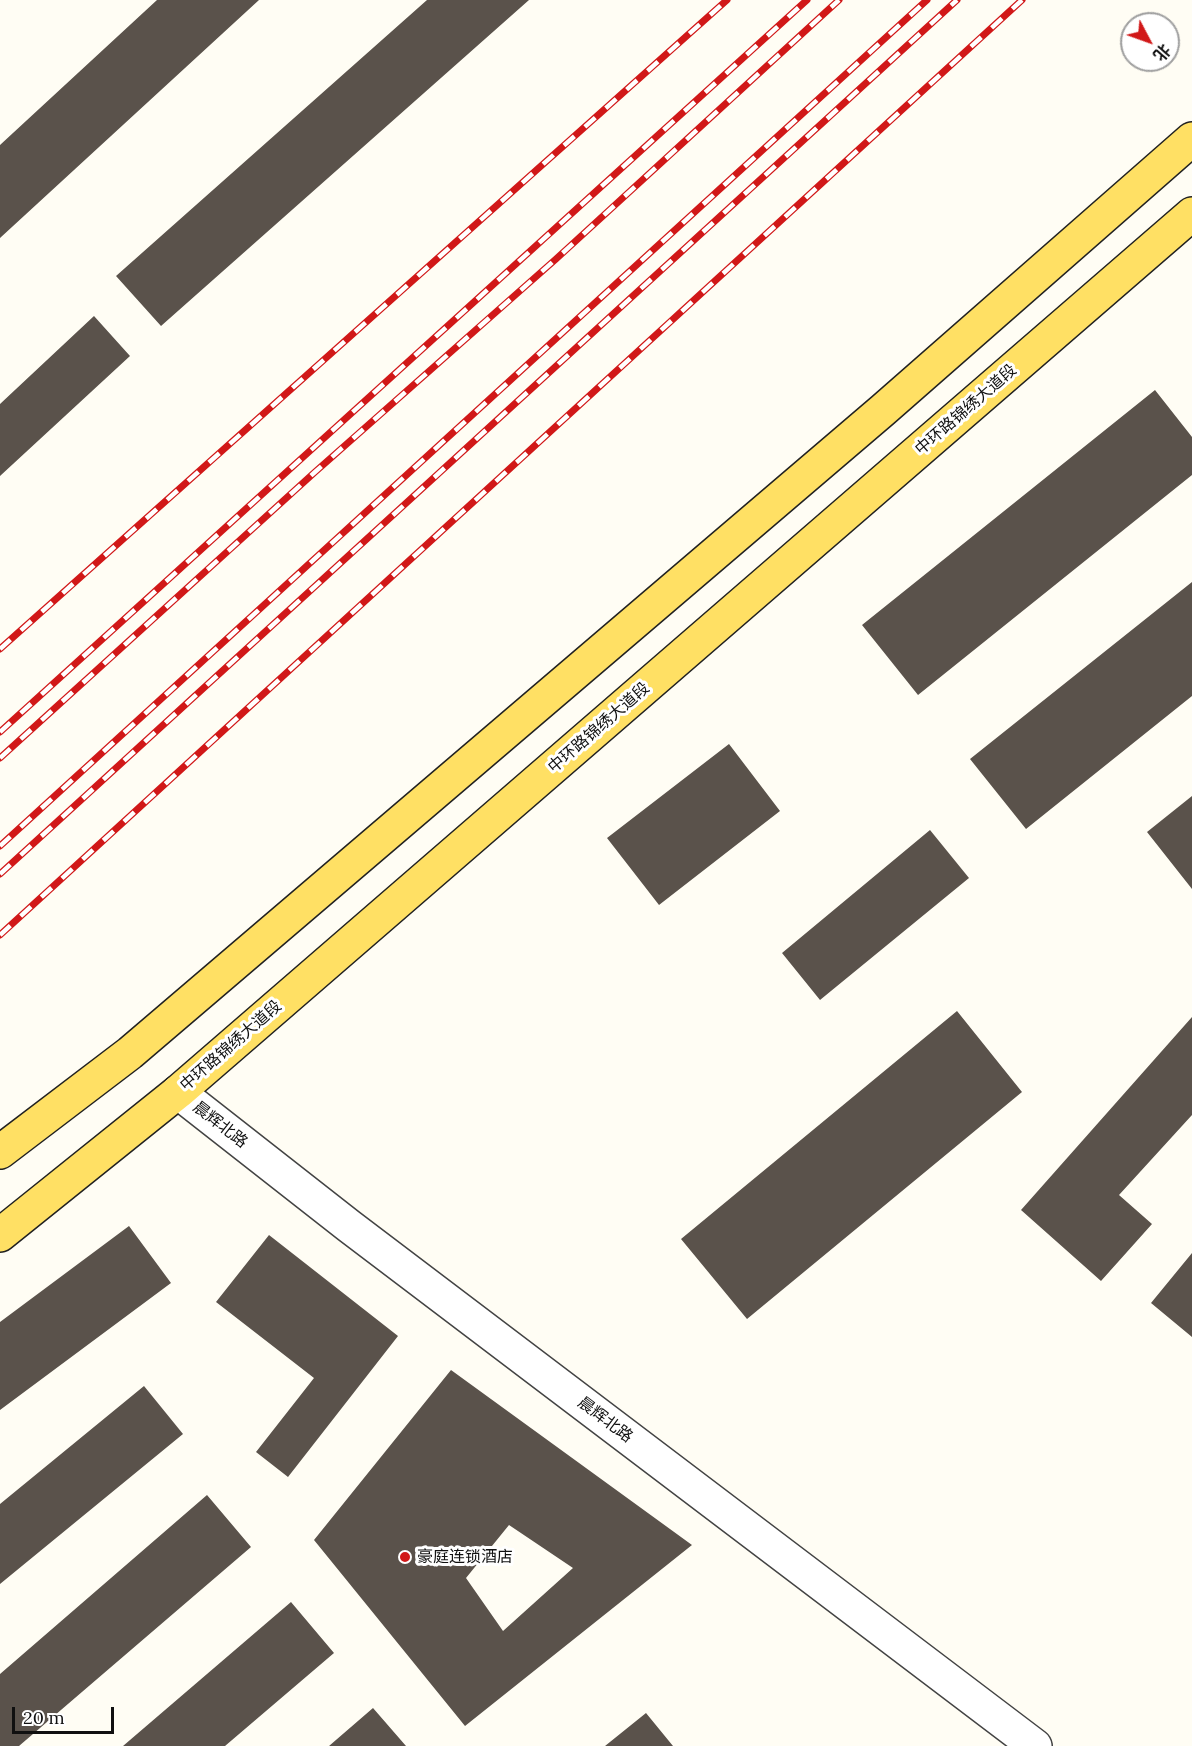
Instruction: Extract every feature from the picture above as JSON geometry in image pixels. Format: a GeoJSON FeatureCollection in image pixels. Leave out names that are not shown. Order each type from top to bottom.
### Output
{"type":"FeatureCollection","features":[{"type":"Feature","properties":{"kind":"main road"},"geometry":{"type":"LineString","coordinates":[[0,1152],[130,1053],[883,410],[1192,139]]}},
{"type":"Feature","properties":{"kind":"main road","name":"中环路锦绣大道段"},"geometry":{"type":"LineString","coordinates":[[0,1235],[178,1092],[1192,214]]}},
{"type":"Feature","properties":{"kind":"street","name":"晨辉北路"},"geometry":{"type":"LineString","coordinates":[[178,1092],[349,1226],[1035,1746]]}},
{"type":"Feature","properties":{"kind":"building"},"geometry":{"type":"Polygon","coordinates":[[[157,0],[259,0],[0,238],[0,145],[157,0]]]}},
{"type":"Feature","properties":{"kind":"building"},"geometry":{"type":"Polygon","coordinates":[[[427,0],[529,0],[161,326],[116,276],[427,0]]]}},
{"type":"Feature","properties":{"kind":"building"},"geometry":{"type":"Polygon","coordinates":[[[94,316],[130,356],[0,476],[0,404],[94,316]]]}},
{"type":"Feature","properties":{"kind":"building"},"geometry":{"type":"Polygon","coordinates":[[[1155,390],[1192,437],[1192,475],[918,695],[862,625],[1155,390]]]}},
{"type":"Feature","properties":{"kind":"building"},"geometry":{"type":"Polygon","coordinates":[[[1192,582],[1192,696],[1026,829],[970,759],[1192,582]]]}},
{"type":"Feature","properties":{"kind":"building"},"geometry":{"type":"Polygon","coordinates":[[[729,744],[780,811],[659,905],[607,838],[729,744]]]}},
{"type":"Feature","properties":{"kind":"building"},"geometry":{"type":"Polygon","coordinates":[[[1192,796],[1192,889],[1147,832],[1192,796]]]}},
{"type":"Feature","properties":{"kind":"building"},"geometry":{"type":"Polygon","coordinates":[[[930,830],[969,878],[820,1000],[782,953],[930,830]]]}},
{"type":"Feature","properties":{"kind":"building"},"geometry":{"type":"Polygon","coordinates":[[[957,1011],[1022,1092],[747,1319],[681,1239],[957,1011]]]}},
{"type":"Feature","properties":{"kind":"building"},"geometry":{"type":"Polygon","coordinates":[[[1192,1017],[1192,1115],[1119,1195],[1152,1224],[1101,1281],[1021,1210],[1192,1017]]]}},
{"type":"Feature","properties":{"kind":"building"},"geometry":{"type":"Polygon","coordinates":[[[129,1226],[171,1283],[0,1410],[0,1322],[129,1226]]]}},
{"type":"Feature","properties":{"kind":"building"},"geometry":{"type":"Polygon","coordinates":[[[269,1235],[398,1336],[288,1477],[256,1452],[314,1378],[216,1302],[269,1235]]]}},
{"type":"Feature","properties":{"kind":"building"},"geometry":{"type":"Polygon","coordinates":[[[1192,1253],[1192,1337],[1151,1303],[1192,1253]]]}},
{"type":"Feature","properties":{"kind":"building","name":"豪庭连锁酒店"},"geometry":{"type":"Polygon","coordinates":[[[451,1370],[692,1545],[465,1726],[314,1540],[451,1370]],[[509,1525],[466,1578],[503,1631],[573,1568],[509,1525]]]}},
{"type":"Feature","properties":{"kind":"building"},"geometry":{"type":"Polygon","coordinates":[[[144,1386],[183,1434],[0,1584],[0,1504],[144,1386]]]}},
{"type":"Feature","properties":{"kind":"building"},"geometry":{"type":"Polygon","coordinates":[[[207,1495],[251,1547],[19,1746],[0,1746],[0,1674],[207,1495]]]}},
{"type":"Feature","properties":{"kind":"building"},"geometry":{"type":"Polygon","coordinates":[[[291,1602],[334,1653],[225,1746],[123,1746],[291,1602]]]}},
{"type":"Feature","properties":{"kind":"building"},"geometry":{"type":"Polygon","coordinates":[[[373,1708],[406,1746],[329,1746],[373,1708]]]}},
{"type":"Feature","properties":{"kind":"building"},"geometry":{"type":"Polygon","coordinates":[[[646,1713],[673,1746],[605,1746],[646,1713]]]}},
{"type":"Feature","properties":{"kind":"railway"},"geometry":{"type":"LineString","coordinates":[[0,649],[727,0]]}},
{"type":"Feature","properties":{"kind":"railway"},"geometry":{"type":"LineString","coordinates":[[0,732],[807,0]]}},
{"type":"Feature","properties":{"kind":"railway"},"geometry":{"type":"LineString","coordinates":[[0,758],[315,472],[556,259],[839,0]]}},
{"type":"Feature","properties":{"kind":"railway"},"geometry":{"type":"LineString","coordinates":[[0,846],[927,0]]}},
{"type":"Feature","properties":{"kind":"railway"},"geometry":{"type":"LineString","coordinates":[[0,874],[957,0]]}},
{"type":"Feature","properties":{"kind":"railway"},"geometry":{"type":"LineString","coordinates":[[0,935],[1022,0]]}},
{"type":"Feature","properties":{"kind":"place","name":"豪庭连锁酒店"},"geometry":{"type":"Point","coordinates":[405,1557]}}]}
